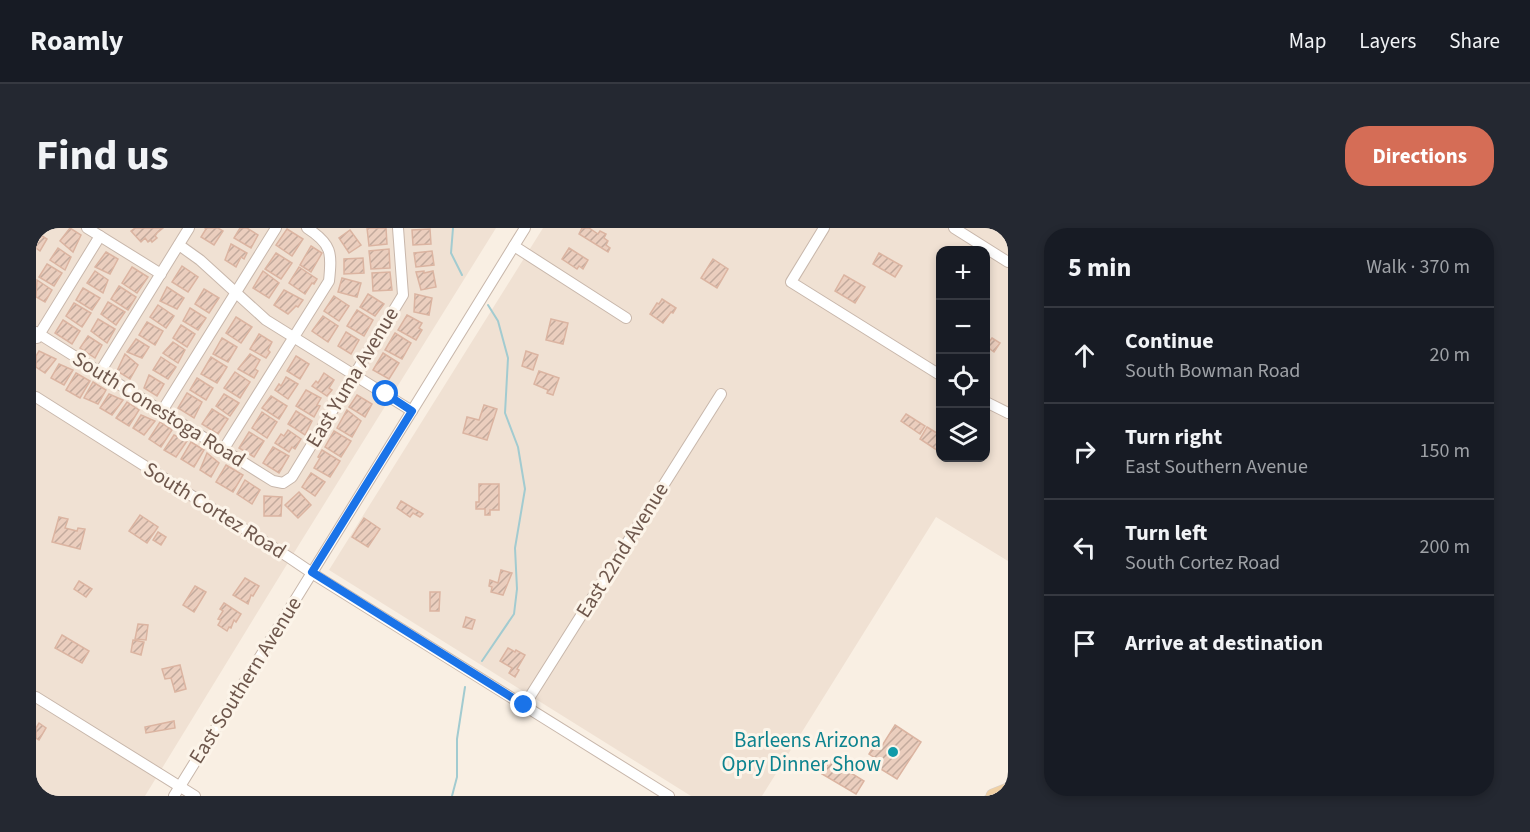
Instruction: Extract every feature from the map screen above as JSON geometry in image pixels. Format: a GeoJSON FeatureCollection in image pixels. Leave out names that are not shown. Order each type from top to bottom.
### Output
{"type":"FeatureCollection","features":[{"type":"Feature","properties":{"kind":"main road"},"geometry":{"type":"LineString","coordinates":[[993,796],[1008,790]]}},
{"type":"Feature","properties":{"kind":"street"},"geometry":{"type":"LineString","coordinates":[[87,228],[161,274]]}},
{"type":"Feature","properties":{"kind":"street"},"geometry":{"type":"LineString","coordinates":[[100,372],[189,228]]}},
{"type":"Feature","properties":{"kind":"street"},"geometry":{"type":"LineString","coordinates":[[162,411],[276,228]]}},
{"type":"Feature","properties":{"kind":"street"},"geometry":{"type":"LineString","coordinates":[[223,450],[329,281],[332,258],[323,238],[307,228]]}},
{"type":"Feature","properties":{"kind":"street","name":"East Yuma Avenue"},"geometry":{"type":"LineString","coordinates":[[283,483],[292,477],[403,295],[398,228]]}},
{"type":"Feature","properties":{"kind":"street","name":"East Southern Avenue"},"geometry":{"type":"LineString","coordinates":[[177,791],[525,228]]}},
{"type":"Feature","properties":{"kind":"street"},"geometry":{"type":"LineString","coordinates":[[824,228],[791,282],[936,373]]}},
{"type":"Feature","properties":{"kind":"street"},"geometry":{"type":"LineString","coordinates":[[954,228],[1008,262]]}},
{"type":"Feature","properties":{"kind":"street"},"geometry":{"type":"LineString","coordinates":[[37,335],[100,236]]}},
{"type":"Feature","properties":{"kind":"street"},"geometry":{"type":"LineString","coordinates":[[179,245],[200,260],[266,320],[412,411]]}},
{"type":"Feature","properties":{"kind":"street"},"geometry":{"type":"LineString","coordinates":[[514,246],[626,318]]}},
{"type":"Feature","properties":{"kind":"street","name":"South Conestoga Road"},"geometry":{"type":"LineString","coordinates":[[37,335],[273,481],[283,483]]}},
{"type":"Feature","properties":{"kind":"street","name":"East 22nd Avenue"},"geometry":{"type":"LineString","coordinates":[[524,705],[721,394]]}},
{"type":"Feature","properties":{"kind":"street","name":"South Cortez Road"},"geometry":{"type":"LineString","coordinates":[[36,397],[669,796]]}},
{"type":"Feature","properties":{"kind":"street"},"geometry":{"type":"LineString","coordinates":[[990,403],[1006,408]]}},
{"type":"Feature","properties":{"kind":"street"},"geometry":{"type":"LineString","coordinates":[[36,697],[177,791],[195,796]]}},
{"type":"Feature","properties":{"kind":"shaded area"},"geometry":{"type":"Polygon","coordinates":[[[36,228],[496,228],[145,796],[36,796],[36,228]]]}},
{"type":"Feature","properties":{"kind":"shaded area"},"geometry":{"type":"Polygon","coordinates":[[[543,228],[1008,228],[1008,561],[936,517],[762,796],[691,796],[329,570],[543,228]]]}},
{"type":"Feature","properties":{"kind":"building"},"geometry":{"type":"Polygon","coordinates":[[[70,228],[81,235],[73,252],[60,241],[70,228]]]}},
{"type":"Feature","properties":{"kind":"building"},"geometry":{"type":"Polygon","coordinates":[[[135,228],[163,228],[152,242],[151,240],[148,242],[145,238],[141,242],[131,231],[135,228]]]}},
{"type":"Feature","properties":{"kind":"building"},"geometry":{"type":"Polygon","coordinates":[[[205,228],[218,228],[223,231],[214,245],[201,237],[205,228]]]}},
{"type":"Feature","properties":{"kind":"building"},"geometry":{"type":"Polygon","coordinates":[[[240,228],[247,228],[258,235],[251,248],[234,238],[240,228]]]}},
{"type":"Feature","properties":{"kind":"building"},"geometry":{"type":"Polygon","coordinates":[[[367,228],[386,228],[387,244],[369,246],[367,228]]]}},
{"type":"Feature","properties":{"kind":"building"},"geometry":{"type":"Polygon","coordinates":[[[582,228],[589,228],[598,234],[600,231],[606,234],[604,238],[608,241],[606,245],[610,248],[608,252],[579,234],[582,228]]]}},
{"type":"Feature","properties":{"kind":"building"},"geometry":{"type":"Polygon","coordinates":[[[287,229],[303,239],[292,256],[276,245],[287,229]]]}},
{"type":"Feature","properties":{"kind":"building"},"geometry":{"type":"Polygon","coordinates":[[[430,229],[431,244],[413,245],[412,230],[430,229]]]}},
{"type":"Feature","properties":{"kind":"building"},"geometry":{"type":"Polygon","coordinates":[[[350,230],[361,245],[349,253],[339,238],[350,230]]]}},
{"type":"Feature","properties":{"kind":"building"},"geometry":{"type":"Polygon","coordinates":[[[36,232],[47,239],[40,251],[36,248],[36,232]]]}},
{"type":"Feature","properties":{"kind":"building"},"geometry":{"type":"Polygon","coordinates":[[[231,244],[247,253],[244,259],[241,257],[236,267],[225,260],[231,244]]]}},
{"type":"Feature","properties":{"kind":"building"},"geometry":{"type":"Polygon","coordinates":[[[311,246],[322,253],[311,272],[300,265],[311,246]]]}},
{"type":"Feature","properties":{"kind":"building"},"geometry":{"type":"Polygon","coordinates":[[[58,248],[71,257],[65,270],[50,260],[58,248]]]}},
{"type":"Feature","properties":{"kind":"building"},"geometry":{"type":"Polygon","coordinates":[[[569,248],[588,260],[583,269],[579,266],[577,269],[562,259],[569,248]]]}},
{"type":"Feature","properties":{"kind":"building"},"geometry":{"type":"Polygon","coordinates":[[[389,249],[390,268],[371,269],[369,251],[389,249]]]}},
{"type":"Feature","properties":{"kind":"building"},"geometry":{"type":"Polygon","coordinates":[[[432,251],[434,265],[416,267],[414,253],[432,251]]]}},
{"type":"Feature","properties":{"kind":"building"},"geometry":{"type":"Polygon","coordinates":[[[106,252],[118,259],[110,274],[95,267],[106,252]]]}},
{"type":"Feature","properties":{"kind":"building"},"geometry":{"type":"Polygon","coordinates":[[[276,253],[292,263],[281,279],[265,269],[276,253]]]}},
{"type":"Feature","properties":{"kind":"building"},"geometry":{"type":"Polygon","coordinates":[[[879,253],[902,266],[895,277],[873,264],[879,253]]]}},
{"type":"Feature","properties":{"kind":"building"},"geometry":{"type":"Polygon","coordinates":[[[363,258],[364,273],[344,274],[344,259],[363,258]]]}},
{"type":"Feature","properties":{"kind":"building"},"geometry":{"type":"Polygon","coordinates":[[[713,259],[728,269],[717,288],[701,278],[713,259]]]}},
{"type":"Feature","properties":{"kind":"building"},"geometry":{"type":"Polygon","coordinates":[[[47,264],[62,273],[54,286],[39,277],[47,264]]]}},
{"type":"Feature","properties":{"kind":"building"},"geometry":{"type":"Polygon","coordinates":[[[182,266],[198,277],[188,292],[172,282],[182,266]]]}},
{"type":"Feature","properties":{"kind":"building"},"geometry":{"type":"Polygon","coordinates":[[[132,267],[148,277],[137,293],[122,283],[132,267]]]}},
{"type":"Feature","properties":{"kind":"building"},"geometry":{"type":"Polygon","coordinates":[[[299,267],[317,279],[305,294],[289,283],[299,267]]]}},
{"type":"Feature","properties":{"kind":"building"},"geometry":{"type":"Polygon","coordinates":[[[95,271],[108,280],[103,293],[87,283],[95,271]]]}},
{"type":"Feature","properties":{"kind":"building"},"geometry":{"type":"Polygon","coordinates":[[[263,271],[279,283],[269,298],[253,288],[263,271]]]}},
{"type":"Feature","properties":{"kind":"building"},"geometry":{"type":"Polygon","coordinates":[[[424,271],[424,273],[433,271],[436,287],[421,290],[416,272],[424,271]]]}},
{"type":"Feature","properties":{"kind":"building"},"geometry":{"type":"Polygon","coordinates":[[[390,272],[392,290],[373,291],[372,273],[390,272]]]}},
{"type":"Feature","properties":{"kind":"building"},"geometry":{"type":"Polygon","coordinates":[[[844,275],[865,287],[855,303],[835,291],[844,275]]]}},
{"type":"Feature","properties":{"kind":"building"},"geometry":{"type":"Polygon","coordinates":[[[342,278],[361,283],[357,297],[338,292],[342,278]]]}},
{"type":"Feature","properties":{"kind":"building"},"geometry":{"type":"Polygon","coordinates":[[[37,280],[52,290],[45,302],[36,297],[37,280]]]}},
{"type":"Feature","properties":{"kind":"building"},"geometry":{"type":"Polygon","coordinates":[[[119,286],[136,297],[128,310],[111,299],[119,286]]]}},
{"type":"Feature","properties":{"kind":"building"},"geometry":{"type":"Polygon","coordinates":[[[167,287],[184,298],[177,309],[160,301],[167,287]]]}},
{"type":"Feature","properties":{"kind":"building"},"geometry":{"type":"Polygon","coordinates":[[[83,288],[100,298],[92,310],[76,300],[83,288]]]}},
{"type":"Feature","properties":{"kind":"building"},"geometry":{"type":"Polygon","coordinates":[[[204,289],[219,298],[209,313],[195,304],[204,289]]]}},
{"type":"Feature","properties":{"kind":"building"},"geometry":{"type":"Polygon","coordinates":[[[284,290],[303,300],[288,314],[274,305],[284,290]]]}},
{"type":"Feature","properties":{"kind":"building"},"geometry":{"type":"Polygon","coordinates":[[[368,294],[384,304],[375,316],[360,307],[368,294]]]}},
{"type":"Feature","properties":{"kind":"building"},"geometry":{"type":"Polygon","coordinates":[[[415,294],[432,298],[429,315],[414,312],[415,294]]]}},
{"type":"Feature","properties":{"kind":"building"},"geometry":{"type":"Polygon","coordinates":[[[334,296],[349,306],[339,321],[324,311],[334,296]]]}},
{"type":"Feature","properties":{"kind":"building"},"geometry":{"type":"Polygon","coordinates":[[[662,299],[676,308],[663,323],[650,314],[662,299]]]}},
{"type":"Feature","properties":{"kind":"building"},"geometry":{"type":"Polygon","coordinates":[[[108,302],[125,312],[116,325],[101,314],[108,302]]]}},
{"type":"Feature","properties":{"kind":"building"},"geometry":{"type":"Polygon","coordinates":[[[74,303],[91,313],[82,327],[66,316],[74,303]]]}},
{"type":"Feature","properties":{"kind":"building"},"geometry":{"type":"Polygon","coordinates":[[[158,305],[174,316],[166,328],[150,317],[158,305]]]}},
{"type":"Feature","properties":{"kind":"building"},"geometry":{"type":"Polygon","coordinates":[[[190,308],[206,318],[198,330],[183,321],[190,308]]]}},
{"type":"Feature","properties":{"kind":"building"},"geometry":{"type":"Polygon","coordinates":[[[357,310],[373,320],[364,336],[347,326],[357,310]]]}},
{"type":"Feature","properties":{"kind":"building"},"geometry":{"type":"Polygon","coordinates":[[[407,315],[422,323],[419,328],[422,330],[416,340],[398,330],[407,315]]]}},
{"type":"Feature","properties":{"kind":"building"},"geometry":{"type":"Polygon","coordinates":[[[323,316],[338,326],[328,342],[312,331],[323,316]]]}},
{"type":"Feature","properties":{"kind":"building"},"geometry":{"type":"Polygon","coordinates":[[[236,317],[252,327],[241,343],[226,333],[236,317]]]}},
{"type":"Feature","properties":{"kind":"building"},"geometry":{"type":"Polygon","coordinates":[[[98,319],[115,329],[107,343],[91,331],[98,319]]]}},
{"type":"Feature","properties":{"kind":"building"},"geometry":{"type":"Polygon","coordinates":[[[551,319],[568,323],[563,344],[546,340],[551,319]]]}},
{"type":"Feature","properties":{"kind":"building"},"geometry":{"type":"Polygon","coordinates":[[[63,320],[80,331],[72,344],[55,333],[63,320]]]}},
{"type":"Feature","properties":{"kind":"building"},"geometry":{"type":"Polygon","coordinates":[[[147,322],[163,331],[155,345],[139,335],[147,322]]]}},
{"type":"Feature","properties":{"kind":"building"},"geometry":{"type":"Polygon","coordinates":[[[181,325],[195,334],[187,347],[173,338],[181,325]]]}},
{"type":"Feature","properties":{"kind":"building"},"geometry":{"type":"Polygon","coordinates":[[[346,332],[359,340],[351,354],[338,346],[346,332]]]}},
{"type":"Feature","properties":{"kind":"building"},"geometry":{"type":"Polygon","coordinates":[[[395,333],[411,343],[402,359],[385,350],[395,333]]]}},
{"type":"Feature","properties":{"kind":"building"},"geometry":{"type":"Polygon","coordinates":[[[259,334],[272,342],[266,358],[250,349],[259,334]]]}},
{"type":"Feature","properties":{"kind":"building"},"geometry":{"type":"Polygon","coordinates":[[[88,336],[102,345],[95,358],[80,348],[88,336]]]}},
{"type":"Feature","properties":{"kind":"building"},"geometry":{"type":"Polygon","coordinates":[[[222,338],[237,347],[228,362],[213,354],[222,338]]]}},
{"type":"Feature","properties":{"kind":"building"},"geometry":{"type":"Polygon","coordinates":[[[992,338],[1000,343],[994,352],[990,349],[992,338]]]}},
{"type":"Feature","properties":{"kind":"building"},"geometry":{"type":"Polygon","coordinates":[[[136,339],[149,347],[142,358],[127,352],[136,339]]]}},
{"type":"Feature","properties":{"kind":"building"},"geometry":{"type":"Polygon","coordinates":[[[173,342],[185,350],[178,363],[163,353],[173,342]]]}},
{"type":"Feature","properties":{"kind":"building"},"geometry":{"type":"Polygon","coordinates":[[[39,351],[56,359],[45,373],[36,367],[36,356],[39,351]]]}},
{"type":"Feature","properties":{"kind":"building"},"geometry":{"type":"Polygon","coordinates":[[[526,351],[538,355],[533,370],[522,366],[526,351]]]}},
{"type":"Feature","properties":{"kind":"building"},"geometry":{"type":"Polygon","coordinates":[[[383,353],[399,363],[389,379],[373,370],[383,353]]]}},
{"type":"Feature","properties":{"kind":"building"},"geometry":{"type":"Polygon","coordinates":[[[125,354],[138,365],[130,379],[117,371],[125,354]]]}},
{"type":"Feature","properties":{"kind":"building"},"geometry":{"type":"Polygon","coordinates":[[[250,354],[260,360],[255,369],[258,371],[254,378],[238,369],[250,354]]]}},
{"type":"Feature","properties":{"kind":"building"},"geometry":{"type":"Polygon","coordinates":[[[296,356],[309,364],[300,379],[287,371],[296,356]]]}},
{"type":"Feature","properties":{"kind":"building"},"geometry":{"type":"Polygon","coordinates":[[[161,357],[176,367],[168,379],[153,370],[161,357]]]}},
{"type":"Feature","properties":{"kind":"building"},"geometry":{"type":"Polygon","coordinates":[[[211,357],[227,367],[217,383],[201,374],[211,357]]]}},
{"type":"Feature","properties":{"kind":"building"},"geometry":{"type":"Polygon","coordinates":[[[59,364],[73,370],[64,385],[51,378],[59,364]]]}},
{"type":"Feature","properties":{"kind":"building"},"geometry":{"type":"Polygon","coordinates":[[[539,371],[559,378],[553,395],[547,393],[548,390],[534,384],[539,371]]]}},
{"type":"Feature","properties":{"kind":"building"},"geometry":{"type":"Polygon","coordinates":[[[235,372],[250,382],[240,398],[224,388],[235,372]]]}},
{"type":"Feature","properties":{"kind":"building"},"geometry":{"type":"Polygon","coordinates":[[[76,373],[90,381],[80,398],[66,390],[76,373]]]}},
{"type":"Feature","properties":{"kind":"building"},"geometry":{"type":"Polygon","coordinates":[[[324,373],[334,380],[329,388],[332,390],[327,396],[312,386],[316,381],[318,383],[324,373]]]}},
{"type":"Feature","properties":{"kind":"building"},"geometry":{"type":"Polygon","coordinates":[[[149,375],[164,384],[157,396],[144,388],[149,375]]]}},
{"type":"Feature","properties":{"kind":"building"},"geometry":{"type":"Polygon","coordinates":[[[286,377],[298,384],[288,399],[275,390],[279,384],[281,386],[286,377]]]}},
{"type":"Feature","properties":{"kind":"building"},"geometry":{"type":"Polygon","coordinates":[[[197,378],[213,388],[206,400],[190,390],[197,378]]]}},
{"type":"Feature","properties":{"kind":"building"},"geometry":{"type":"Polygon","coordinates":[[[93,382],[106,390],[98,404],[84,398],[93,382]]]}},
{"type":"Feature","properties":{"kind":"building"},"geometry":{"type":"Polygon","coordinates":[[[306,390],[321,398],[317,405],[320,406],[314,417],[296,406],[306,390]]]}},
{"type":"Feature","properties":{"kind":"building"},"geometry":{"type":"Polygon","coordinates":[[[187,393],[202,402],[194,418],[178,408],[187,393]]]}},
{"type":"Feature","properties":{"kind":"building"},"geometry":{"type":"Polygon","coordinates":[[[109,394],[123,400],[112,415],[100,408],[109,394]]]}},
{"type":"Feature","properties":{"kind":"building"},"geometry":{"type":"Polygon","coordinates":[[[224,394],[239,403],[230,416],[216,406],[224,394]]]}},
{"type":"Feature","properties":{"kind":"building"},"geometry":{"type":"Polygon","coordinates":[[[357,395],[372,404],[365,417],[349,407],[357,395]]]}},
{"type":"Feature","properties":{"kind":"building"},"geometry":{"type":"Polygon","coordinates":[[[271,396],[287,406],[279,419],[262,408],[271,396]]]}},
{"type":"Feature","properties":{"kind":"building"},"geometry":{"type":"Polygon","coordinates":[[[127,402],[139,410],[129,426],[116,418],[127,402]]]}},
{"type":"Feature","properties":{"kind":"building"},"geometry":{"type":"Polygon","coordinates":[[[484,405],[497,409],[487,440],[463,433],[467,417],[479,420],[484,405]]]}},
{"type":"Feature","properties":{"kind":"building"},"geometry":{"type":"Polygon","coordinates":[[[212,409],[228,419],[218,434],[202,424],[212,409]]]}},
{"type":"Feature","properties":{"kind":"building"},"geometry":{"type":"Polygon","coordinates":[[[347,410],[361,421],[352,437],[337,428],[347,410]]]}},
{"type":"Feature","properties":{"kind":"building"},"geometry":{"type":"Polygon","coordinates":[[[296,411],[312,421],[305,435],[288,424],[296,411]]]}},
{"type":"Feature","properties":{"kind":"building"},"geometry":{"type":"Polygon","coordinates":[[[262,412],[277,422],[267,438],[252,428],[262,412]]]}},
{"type":"Feature","properties":{"kind":"building"},"geometry":{"type":"Polygon","coordinates":[[[906,414],[925,426],[920,434],[901,421],[906,414]]]}},
{"type":"Feature","properties":{"kind":"building"},"geometry":{"type":"Polygon","coordinates":[[[141,415],[155,421],[144,435],[133,428],[141,415]]]}},
{"type":"Feature","properties":{"kind":"building"},"geometry":{"type":"Polygon","coordinates":[[[160,422],[172,430],[161,447],[149,439],[160,422]]]}},
{"type":"Feature","properties":{"kind":"building"},"geometry":{"type":"Polygon","coordinates":[[[927,427],[936,433],[936,449],[920,439],[927,427]]]}},
{"type":"Feature","properties":{"kind":"building"},"geometry":{"type":"Polygon","coordinates":[[[288,430],[301,439],[295,449],[292,447],[289,452],[275,443],[281,434],[284,436],[288,430]]]}},
{"type":"Feature","properties":{"kind":"building"},"geometry":{"type":"Polygon","coordinates":[[[334,431],[351,441],[341,457],[325,447],[334,431]]]}},
{"type":"Feature","properties":{"kind":"building"},"geometry":{"type":"Polygon","coordinates":[[[249,432],[264,441],[254,457],[239,448],[249,432]]]}},
{"type":"Feature","properties":{"kind":"building"},"geometry":{"type":"Polygon","coordinates":[[[174,435],[187,441],[176,457],[164,450],[174,435]]]}},
{"type":"Feature","properties":{"kind":"building"},"geometry":{"type":"Polygon","coordinates":[[[191,442],[204,450],[194,467],[181,459],[191,442]]]}},
{"type":"Feature","properties":{"kind":"building"},"geometry":{"type":"Polygon","coordinates":[[[273,447],[289,456],[279,473],[263,463],[273,447]]]}},
{"type":"Feature","properties":{"kind":"building"},"geometry":{"type":"Polygon","coordinates":[[[322,450],[340,461],[330,477],[314,468],[322,450]]]}},
{"type":"Feature","properties":{"kind":"building"},"geometry":{"type":"Polygon","coordinates":[[[207,453],[219,463],[211,477],[200,470],[207,453]]]}},
{"type":"Feature","properties":{"kind":"building"},"geometry":{"type":"Polygon","coordinates":[[[226,465],[243,475],[233,492],[216,482],[226,465]]]}},
{"type":"Feature","properties":{"kind":"building"},"geometry":{"type":"Polygon","coordinates":[[[311,473],[325,482],[315,496],[302,487],[311,473]]]}},
{"type":"Feature","properties":{"kind":"building"},"geometry":{"type":"Polygon","coordinates":[[[245,480],[260,490],[252,504],[237,494],[245,480]]]}},
{"type":"Feature","properties":{"kind":"building"},"geometry":{"type":"Polygon","coordinates":[[[479,484],[499,484],[499,510],[490,510],[490,515],[485,515],[485,509],[476,509],[476,502],[479,502],[479,484]]]}},
{"type":"Feature","properties":{"kind":"building"},"geometry":{"type":"Polygon","coordinates":[[[299,492],[311,505],[298,518],[285,505],[299,492]]]}},
{"type":"Feature","properties":{"kind":"building"},"geometry":{"type":"Polygon","coordinates":[[[264,496],[282,497],[281,516],[264,516],[264,496]]]}},
{"type":"Feature","properties":{"kind":"building"},"geometry":{"type":"Polygon","coordinates":[[[401,501],[423,514],[420,517],[413,513],[410,517],[397,508],[401,501]]]}},
{"type":"Feature","properties":{"kind":"building"},"geometry":{"type":"Polygon","coordinates":[[[140,515],[158,527],[147,543],[129,531],[140,515]]]}},
{"type":"Feature","properties":{"kind":"building"},"geometry":{"type":"Polygon","coordinates":[[[59,517],[68,519],[65,528],[77,531],[78,528],[85,529],[80,549],[52,542],[59,517]]]}},
{"type":"Feature","properties":{"kind":"building"},"geometry":{"type":"Polygon","coordinates":[[[364,518],[380,529],[368,547],[352,537],[364,518]]]}},
{"type":"Feature","properties":{"kind":"building"},"geometry":{"type":"Polygon","coordinates":[[[158,532],[166,537],[161,545],[153,540],[158,532]]]}},
{"type":"Feature","properties":{"kind":"building"},"geometry":{"type":"Polygon","coordinates":[[[501,570],[512,573],[503,595],[491,592],[492,587],[489,586],[490,580],[498,583],[501,570]]]}},
{"type":"Feature","properties":{"kind":"building"},"geometry":{"type":"Polygon","coordinates":[[[245,578],[259,586],[253,596],[251,595],[248,604],[233,595],[245,578]]]}},
{"type":"Feature","properties":{"kind":"building"},"geometry":{"type":"Polygon","coordinates":[[[79,581],[92,589],[86,597],[74,589],[79,581]]]}},
{"type":"Feature","properties":{"kind":"building"},"geometry":{"type":"Polygon","coordinates":[[[195,586],[206,592],[194,612],[183,605],[195,586]]]}},
{"type":"Feature","properties":{"kind":"building"},"geometry":{"type":"Polygon","coordinates":[[[430,592],[440,592],[439,611],[430,611],[430,592]]]}},
{"type":"Feature","properties":{"kind":"building"},"geometry":{"type":"Polygon","coordinates":[[[224,603],[241,614],[227,631],[218,625],[221,620],[218,619],[223,611],[220,609],[224,603]]]}},
{"type":"Feature","properties":{"kind":"building"},"geometry":{"type":"Polygon","coordinates":[[[466,617],[475,620],[472,629],[463,627],[466,617]]]}},
{"type":"Feature","properties":{"kind":"building"},"geometry":{"type":"Polygon","coordinates":[[[138,624],[148,625],[146,640],[135,639],[138,624]]]}},
{"type":"Feature","properties":{"kind":"building"},"geometry":{"type":"Polygon","coordinates":[[[62,635],[89,651],[82,663],[55,648],[62,635]]]}},
{"type":"Feature","properties":{"kind":"building"},"geometry":{"type":"Polygon","coordinates":[[[133,640],[144,642],[141,655],[131,652],[133,640]]]}},
{"type":"Feature","properties":{"kind":"building"},"geometry":{"type":"Polygon","coordinates":[[[508,648],[525,655],[515,677],[509,673],[512,668],[500,661],[508,648]]]}},
{"type":"Feature","properties":{"kind":"building"},"geometry":{"type":"Polygon","coordinates":[[[180,665],[186,689],[175,692],[171,678],[165,679],[162,669],[180,665]]]}},
{"type":"Feature","properties":{"kind":"building"},"geometry":{"type":"Polygon","coordinates":[[[174,721],[175,728],[146,733],[145,727],[174,721]]]}},
{"type":"Feature","properties":{"kind":"building"},"geometry":{"type":"Polygon","coordinates":[[[39,723],[46,728],[39,740],[36,738],[36,728],[39,723]]]}},
{"type":"Feature","properties":{"kind":"building","name":"Barleens Arizona Opry Dinner Show"},"geometry":{"type":"Polygon","coordinates":[[[895,725],[921,742],[897,779],[871,763],[875,758],[869,754],[874,746],[880,749],[895,725]]]}},
{"type":"Feature","properties":{"kind":"building"},"geometry":{"type":"Polygon","coordinates":[[[830,760],[864,781],[856,794],[822,774],[830,760]]]}},
{"type":"Feature","properties":{"kind":"waterway"},"geometry":{"type":"LineString","coordinates":[[453,228],[451,253],[462,275]]}},
{"type":"Feature","properties":{"kind":"waterway"},"geometry":{"type":"LineString","coordinates":[[482,661],[514,614],[517,589],[515,548],[525,489],[518,447],[505,413],[508,358],[498,321],[488,305]]}},
{"type":"Feature","properties":{"kind":"waterway"},"geometry":{"type":"LineString","coordinates":[[452,796],[457,777],[457,739],[465,687]]}},
{"type":"Feature","properties":{"kind":"place","name":"Barleens Arizona Opry Dinner Show"},"geometry":{"type":"Point","coordinates":[893,752]}},
{"type":"Feature","properties":{"kind":"route"},"geometry":{"type":"LineString","coordinates":[[386,394],[412,411],[312,572],[524,705]]}}]}
